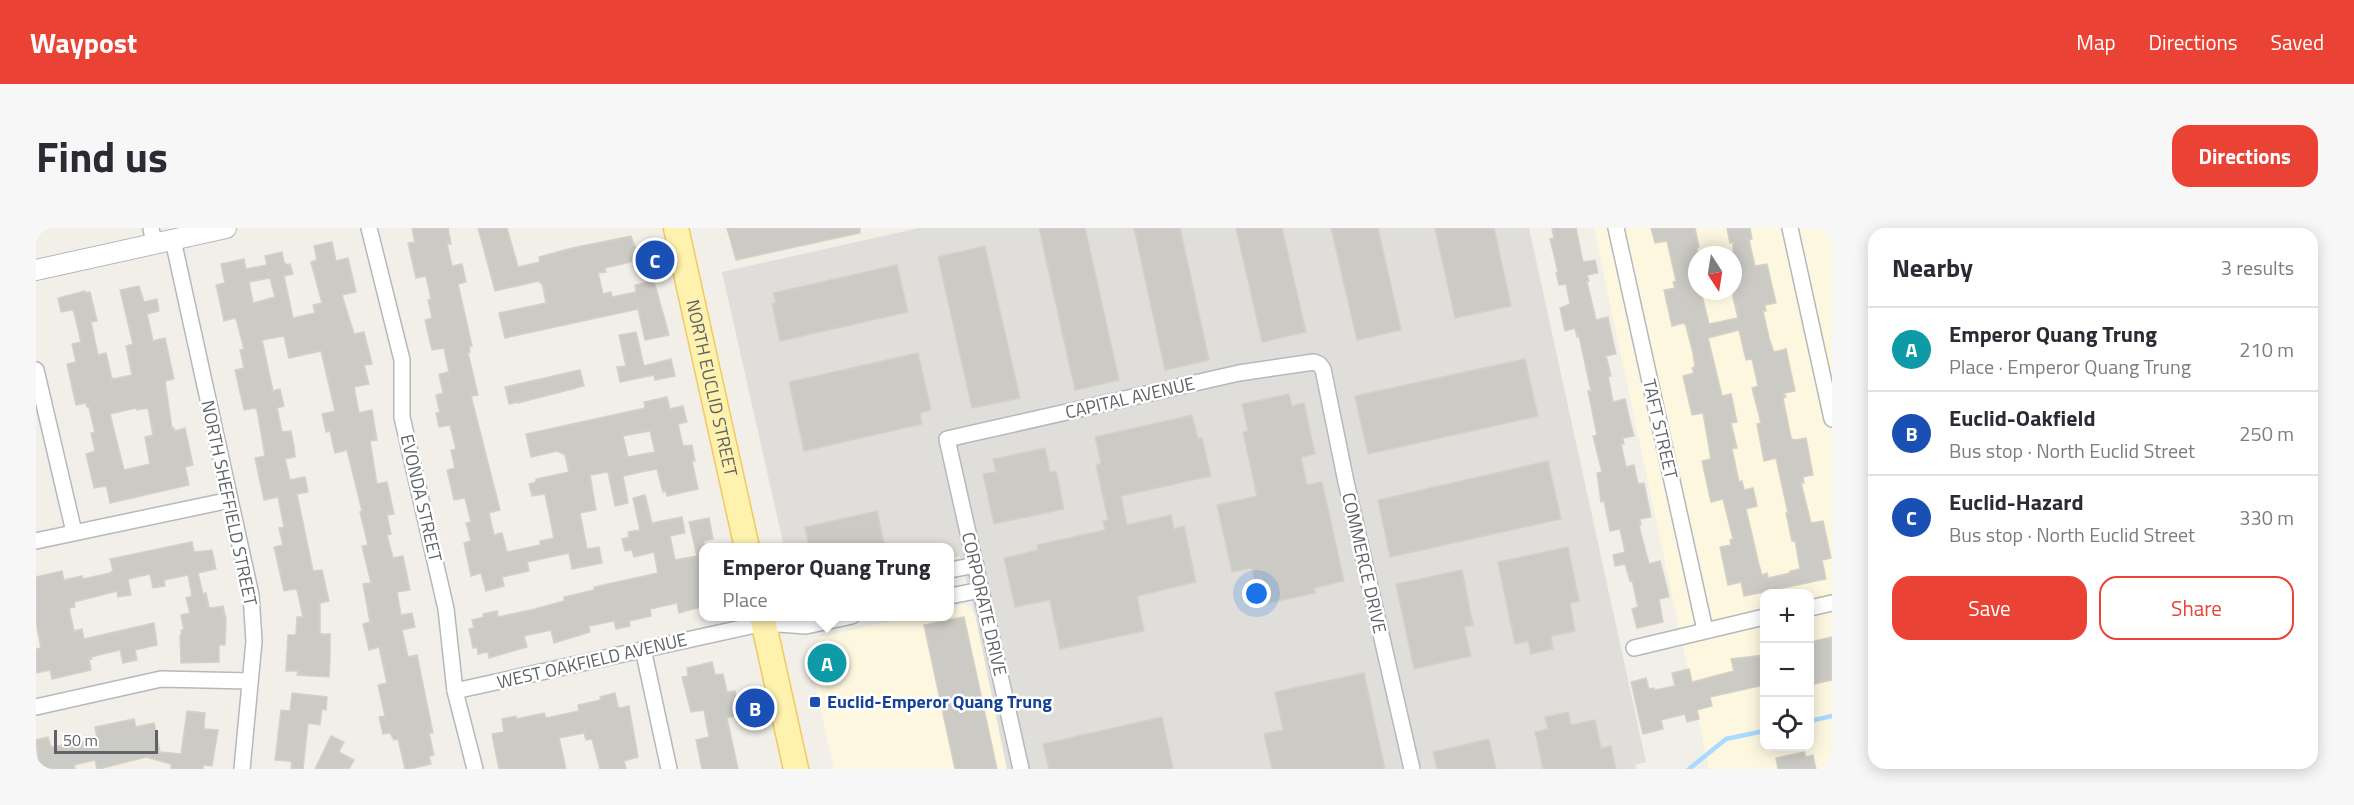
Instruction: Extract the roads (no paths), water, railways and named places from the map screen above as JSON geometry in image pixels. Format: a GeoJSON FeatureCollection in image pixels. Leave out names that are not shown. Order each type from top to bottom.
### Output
{"type":"FeatureCollection","features":[{"type":"Feature","properties":{"kind":"main road","name":"NORTH EUCLID STREET"},"geometry":{"type":"LineString","coordinates":[[676,228],[746,543]]}},
{"type":"Feature","properties":{"kind":"main road"},"geometry":{"type":"LineString","coordinates":[[767,621],[796,769]]}},
{"type":"Feature","properties":{"kind":"street"},"geometry":{"type":"LineString","coordinates":[[36,270],[160,237],[226,228]]}},
{"type":"Feature","properties":{"kind":"street","name":"EVONDA STREET"},"geometry":{"type":"LineString","coordinates":[[369,228],[402,360],[402,417],[446,609],[455,692],[475,769]]}},
{"type":"Feature","properties":{"kind":"street","name":"TAFT STREET"},"geometry":{"type":"LineString","coordinates":[[1616,228],[1705,630]]}},
{"type":"Feature","properties":{"kind":"street"},"geometry":{"type":"LineString","coordinates":[[1790,228],[1832,419]]}},
{"type":"Feature","properties":{"kind":"street","name":"NORTH SHEFFIELD STREET"},"geometry":{"type":"LineString","coordinates":[[160,237],[230,500],[251,595],[254,641],[242,769]]}},
{"type":"Feature","properties":{"kind":"street","name":"CAPITAL AVENUE"},"geometry":{"type":"LineString","coordinates":[[947,439],[1239,373],[1314,362]]}},
{"type":"Feature","properties":{"kind":"street","name":"COMMERCE DRIVE"},"geometry":{"type":"LineString","coordinates":[[1314,362],[1323,369],[1412,769]]}},
{"type":"Feature","properties":{"kind":"street"},"geometry":{"type":"LineString","coordinates":[[36,370],[74,532]]}},
{"type":"Feature","properties":{"kind":"street","name":"CORPORATE DRIVE"},"geometry":{"type":"LineString","coordinates":[[947,439],[1021,769]]}},
{"type":"Feature","properties":{"kind":"street"},"geometry":{"type":"LineString","coordinates":[[36,541],[230,500]]}},
{"type":"Feature","properties":{"kind":"street"},"geometry":{"type":"LineString","coordinates":[[954,569],[976,565]]}},
{"type":"Feature","properties":{"kind":"street"},"geometry":{"type":"LineString","coordinates":[[954,595],[981,590]]}},
{"type":"Feature","properties":{"kind":"street"},"geometry":{"type":"LineString","coordinates":[[1814,607],[1832,603]]}},
{"type":"Feature","properties":{"kind":"street"},"geometry":{"type":"LineString","coordinates":[[1634,648],[1760,618]]}},
{"type":"Feature","properties":{"kind":"street","name":"WEST OAKFIELD AVENUE"},"geometry":{"type":"LineString","coordinates":[[455,692],[759,621]]}},
{"type":"Feature","properties":{"kind":"street","name":"WEST OAKFIELD AVENUE"},"geometry":{"type":"LineString","coordinates":[[778,621],[806,626],[829,621]]}},
{"type":"Feature","properties":{"kind":"street"},"geometry":{"type":"LineString","coordinates":[[643,649],[669,769]]}},
{"type":"Feature","properties":{"kind":"street"},"geometry":{"type":"LineString","coordinates":[[36,707],[161,679],[249,681]]}},
{"type":"Feature","properties":{"kind":"waterway"},"geometry":{"type":"LineString","coordinates":[[1814,720],[1832,716]]}},
{"type":"Feature","properties":{"kind":"waterway"},"geometry":{"type":"LineString","coordinates":[[1689,769],[1726,739],[1760,732]]}},
{"type":"Feature","properties":{"kind":"place","name":"Euclid-Hazard"},"geometry":{"type":"Point","coordinates":[655,260]}},
{"type":"Feature","properties":{"kind":"place","name":"Emperor Quang Trung"},"geometry":{"type":"Point","coordinates":[827,663]}},
{"type":"Feature","properties":{"kind":"place","name":"Euclid-Emperor Quang Trung"},"geometry":{"type":"Point","coordinates":[815,702]}},
{"type":"Feature","properties":{"kind":"place","name":"Euclid-Oakfield"},"geometry":{"type":"Point","coordinates":[755,708]}}]}
